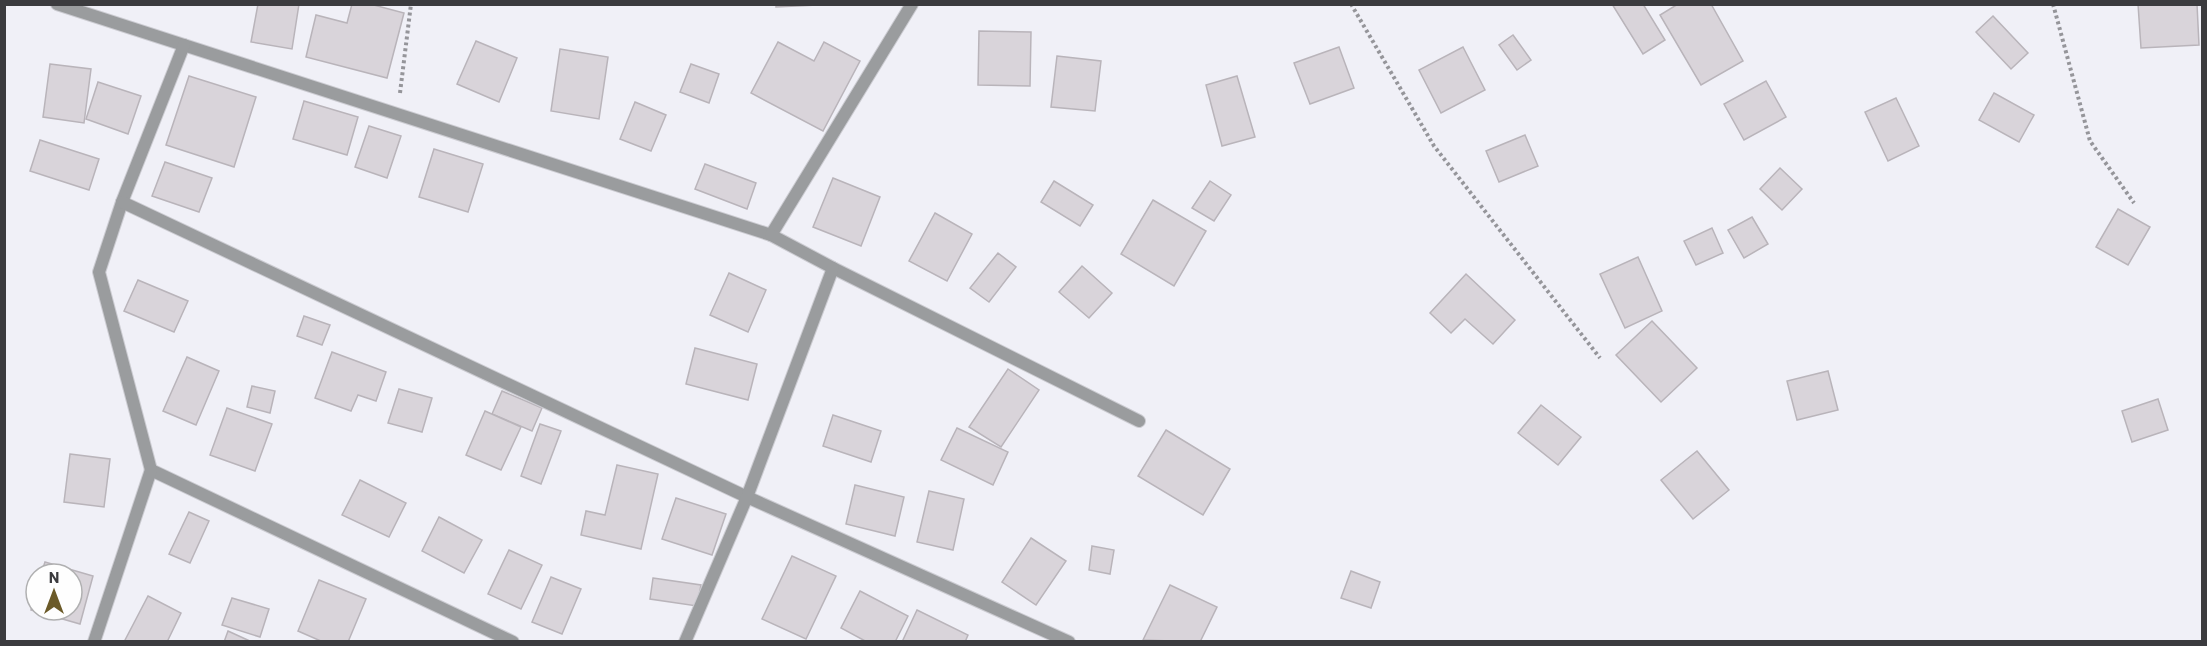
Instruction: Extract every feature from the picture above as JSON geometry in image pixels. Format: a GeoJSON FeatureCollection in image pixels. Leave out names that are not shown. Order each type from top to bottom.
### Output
{"type":"FeatureCollection","features":[{"type":"Feature","properties":{"kind":"street"},"geometry":{"type":"LineString","coordinates":[[57,4],[771,235],[1139,421]]}},
{"type":"Feature","properties":{"kind":"street"},"geometry":{"type":"LineString","coordinates":[[771,235],[912,4]]}},
{"type":"Feature","properties":{"kind":"street"},"geometry":{"type":"LineString","coordinates":[[94,642],[151,470],[99,272],[122,202],[184,45]]}},
{"type":"Feature","properties":{"kind":"street"},"geometry":{"type":"LineString","coordinates":[[122,202],[747,497],[1069,642]]}},
{"type":"Feature","properties":{"kind":"street"},"geometry":{"type":"LineString","coordinates":[[685,642],[747,497],[833,268]]}},
{"type":"Feature","properties":{"kind":"street"},"geometry":{"type":"LineString","coordinates":[[151,470],[513,642]]}},
{"type":"Feature","properties":{"kind":"path"},"geometry":{"type":"LineString","coordinates":[[398,114],[411,4]]}},
{"type":"Feature","properties":{"kind":"path"},"geometry":{"type":"LineString","coordinates":[[1351,4],[1434,146],[1600,358]]}},
{"type":"Feature","properties":{"kind":"path"},"geometry":{"type":"LineString","coordinates":[[2053,4],[2090,141],[2134,203]]}},
{"type":"Feature","properties":{"kind":"building"},"geometry":{"type":"Polygon","coordinates":[[[258,4],[299,4],[292,49],[251,42],[258,4]]]}},
{"type":"Feature","properties":{"kind":"building"},"geometry":{"type":"Polygon","coordinates":[[[352,4],[370,4],[404,13],[387,78],[306,57],[316,15],[347,23],[352,4]]]}},
{"type":"Feature","properties":{"kind":"building"},"geometry":{"type":"Polygon","coordinates":[[[776,4],[839,4],[776,7],[776,4]]]}},
{"type":"Feature","properties":{"kind":"building"},"geometry":{"type":"Polygon","coordinates":[[[1612,4],[1643,4],[1665,40],[1643,54],[1612,4]]]}},
{"type":"Feature","properties":{"kind":"building"},"geometry":{"type":"Polygon","coordinates":[[[1678,4],[1711,4],[1743,61],[1701,85],[1660,15],[1678,4]]]}},
{"type":"Feature","properties":{"kind":"building"},"geometry":{"type":"Polygon","coordinates":[[[2138,4],[2197,4],[2199,45],[2141,48],[2138,4]]]}},
{"type":"Feature","properties":{"kind":"building"},"geometry":{"type":"Polygon","coordinates":[[[1993,16],[2028,53],[2011,69],[1976,32],[1993,16]]]}},
{"type":"Feature","properties":{"kind":"building"},"geometry":{"type":"Polygon","coordinates":[[[979,31],[1031,32],[1030,86],[978,85],[979,31]]]}},
{"type":"Feature","properties":{"kind":"building"},"geometry":{"type":"Polygon","coordinates":[[[1513,35],[1531,60],[1517,70],[1499,45],[1513,35]]]}},
{"type":"Feature","properties":{"kind":"building"},"geometry":{"type":"Polygon","coordinates":[[[476,41],[517,58],[499,102],[457,84],[476,41]]]}},
{"type":"Feature","properties":{"kind":"building"},"geometry":{"type":"Polygon","coordinates":[[[778,42],[814,61],[824,42],[860,61],[823,131],[751,93],[778,42]]]}},
{"type":"Feature","properties":{"kind":"building"},"geometry":{"type":"Polygon","coordinates":[[[1339,47],[1354,88],[1310,104],[1294,63],[1339,47]]]}},
{"type":"Feature","properties":{"kind":"building"},"geometry":{"type":"Polygon","coordinates":[[[1463,47],[1485,90],[1441,113],[1419,70],[1463,47]]]}},
{"type":"Feature","properties":{"kind":"building"},"geometry":{"type":"Polygon","coordinates":[[[560,49],[608,57],[599,119],[551,111],[560,49]]]}},
{"type":"Feature","properties":{"kind":"building"},"geometry":{"type":"Polygon","coordinates":[[[1057,56],[1101,61],[1095,111],[1051,107],[1057,56]]]}},
{"type":"Feature","properties":{"kind":"building"},"geometry":{"type":"Polygon","coordinates":[[[50,64],[91,69],[84,123],[43,117],[50,64]]]}},
{"type":"Feature","properties":{"kind":"building"},"geometry":{"type":"Polygon","coordinates":[[[691,64],[719,74],[709,103],[680,92],[691,64]]]}},
{"type":"Feature","properties":{"kind":"building"},"geometry":{"type":"Polygon","coordinates":[[[189,76],[256,97],[234,167],[166,145],[189,76]]]}},
{"type":"Feature","properties":{"kind":"building"},"geometry":{"type":"Polygon","coordinates":[[[1237,76],[1255,137],[1222,146],[1206,85],[1237,76]]]}},
{"type":"Feature","properties":{"kind":"building"},"geometry":{"type":"Polygon","coordinates":[[[1766,81],[1786,117],[1744,140],[1724,104],[1766,81]]]}},
{"type":"Feature","properties":{"kind":"building"},"geometry":{"type":"Polygon","coordinates":[[[98,82],[141,96],[128,134],[86,119],[98,82]]]}},
{"type":"Feature","properties":{"kind":"building"},"geometry":{"type":"Polygon","coordinates":[[[1994,93],[2034,115],[2019,142],[1979,120],[1994,93]]]}},
{"type":"Feature","properties":{"kind":"building"},"geometry":{"type":"Polygon","coordinates":[[[1896,98],[1919,146],[1888,161],[1865,112],[1896,98]]]}},
{"type":"Feature","properties":{"kind":"building"},"geometry":{"type":"Polygon","coordinates":[[[304,101],[358,117],[347,155],[293,139],[304,101]]]}},
{"type":"Feature","properties":{"kind":"building"},"geometry":{"type":"Polygon","coordinates":[[[635,102],[666,115],[651,151],[620,139],[635,102]]]}},
{"type":"Feature","properties":{"kind":"building"},"geometry":{"type":"Polygon","coordinates":[[[369,126],[401,136],[387,178],[355,167],[369,126]]]}},
{"type":"Feature","properties":{"kind":"building"},"geometry":{"type":"Polygon","coordinates":[[[1525,135],[1538,166],[1499,182],[1486,151],[1525,135]]]}},
{"type":"Feature","properties":{"kind":"building"},"geometry":{"type":"Polygon","coordinates":[[[40,140],[99,159],[89,190],[30,171],[40,140]]]}},
{"type":"Feature","properties":{"kind":"building"},"geometry":{"type":"Polygon","coordinates":[[[434,149],[483,164],[468,212],[419,197],[434,149]]]}},
{"type":"Feature","properties":{"kind":"building"},"geometry":{"type":"Polygon","coordinates":[[[165,162],[212,178],[199,212],[152,196],[165,162]]]}},
{"type":"Feature","properties":{"kind":"building"},"geometry":{"type":"Polygon","coordinates":[[[705,164],[756,183],[747,209],[695,189],[705,164]]]}},
{"type":"Feature","properties":{"kind":"building"},"geometry":{"type":"Polygon","coordinates":[[[1780,168],[1802,189],[1782,210],[1760,189],[1780,168]]]}},
{"type":"Feature","properties":{"kind":"building"},"geometry":{"type":"Polygon","coordinates":[[[833,178],[880,197],[861,246],[813,227],[833,178]]]}},
{"type":"Feature","properties":{"kind":"building"},"geometry":{"type":"Polygon","coordinates":[[[1054,181],[1093,205],[1080,226],[1041,202],[1054,181]]]}},
{"type":"Feature","properties":{"kind":"building"},"geometry":{"type":"Polygon","coordinates":[[[1210,181],[1231,195],[1214,221],[1192,208],[1210,181]]]}},
{"type":"Feature","properties":{"kind":"building"},"geometry":{"type":"Polygon","coordinates":[[[1153,200],[1206,231],[1174,286],[1121,254],[1153,200]]]}},
{"type":"Feature","properties":{"kind":"building"},"geometry":{"type":"Polygon","coordinates":[[[2118,209],[2150,227],[2128,265],[2096,247],[2118,209]]]}},
{"type":"Feature","properties":{"kind":"building"},"geometry":{"type":"Polygon","coordinates":[[[935,213],[972,234],[947,281],[909,261],[935,213]]]}},
{"type":"Feature","properties":{"kind":"building"},"geometry":{"type":"Polygon","coordinates":[[[1752,217],[1768,244],[1744,258],[1728,230],[1752,217]]]}},
{"type":"Feature","properties":{"kind":"building"},"geometry":{"type":"Polygon","coordinates":[[[1712,228],[1723,253],[1696,265],[1684,241],[1712,228]]]}},
{"type":"Feature","properties":{"kind":"building"},"geometry":{"type":"Polygon","coordinates":[[[998,253],[1016,267],[989,302],[970,288],[998,253]]]}},
{"type":"Feature","properties":{"kind":"building"},"geometry":{"type":"Polygon","coordinates":[[[1638,257],[1662,311],[1625,328],[1600,274],[1638,257]]]}},
{"type":"Feature","properties":{"kind":"building"},"geometry":{"type":"Polygon","coordinates":[[[1082,266],[1112,293],[1089,318],[1059,292],[1082,266]]]}},
{"type":"Feature","properties":{"kind":"building"},"geometry":{"type":"Polygon","coordinates":[[[729,273],[766,290],[748,332],[710,315],[729,273]]]}},
{"type":"Feature","properties":{"kind":"building"},"geometry":{"type":"Polygon","coordinates":[[[1466,274],[1515,320],[1493,344],[1465,319],[1451,333],[1430,313],[1466,274]]]}},
{"type":"Feature","properties":{"kind":"building"},"geometry":{"type":"Polygon","coordinates":[[[138,280],[188,301],[174,332],[124,311],[138,280]]]}},
{"type":"Feature","properties":{"kind":"building"},"geometry":{"type":"Polygon","coordinates":[[[304,316],[330,325],[322,345],[297,336],[304,316]]]}},
{"type":"Feature","properties":{"kind":"building"},"geometry":{"type":"Polygon","coordinates":[[[1652,321],[1697,368],[1661,402],[1616,355],[1652,321]]]}},
{"type":"Feature","properties":{"kind":"building"},"geometry":{"type":"Polygon","coordinates":[[[695,348],[757,364],[748,400],[686,384],[695,348]]]}},
{"type":"Feature","properties":{"kind":"building"},"geometry":{"type":"Polygon","coordinates":[[[332,352],[386,372],[376,401],[358,395],[351,411],[315,398],[332,352]]]}},
{"type":"Feature","properties":{"kind":"building"},"geometry":{"type":"Polygon","coordinates":[[[187,357],[219,371],[196,425],[163,411],[187,357]]]}},
{"type":"Feature","properties":{"kind":"building"},"geometry":{"type":"Polygon","coordinates":[[[1008,369],[1039,390],[1001,447],[969,427],[1008,369]]]}},
{"type":"Feature","properties":{"kind":"building"},"geometry":{"type":"Polygon","coordinates":[[[1828,371],[1838,410],[1797,420],[1787,381],[1828,371]]]}},
{"type":"Feature","properties":{"kind":"building"},"geometry":{"type":"Polygon","coordinates":[[[252,386],[275,391],[270,413],[247,407],[252,386]]]}},
{"type":"Feature","properties":{"kind":"building"},"geometry":{"type":"Polygon","coordinates":[[[399,389],[432,398],[422,432],[388,423],[399,389]]]}},
{"type":"Feature","properties":{"kind":"building"},"geometry":{"type":"Polygon","coordinates":[[[502,391],[542,408],[532,431],[492,414],[502,391]]]}},
{"type":"Feature","properties":{"kind":"building"},"geometry":{"type":"Polygon","coordinates":[[[2158,399],[2168,430],[2132,442],[2122,411],[2158,399]]]}},
{"type":"Feature","properties":{"kind":"building"},"geometry":{"type":"Polygon","coordinates":[[[1541,405],[1581,437],[1558,465],[1518,433],[1541,405]]]}},
{"type":"Feature","properties":{"kind":"building"},"geometry":{"type":"Polygon","coordinates":[[[227,408],[272,424],[255,471],[210,455],[227,408]]]}},
{"type":"Feature","properties":{"kind":"building"},"geometry":{"type":"Polygon","coordinates":[[[485,411],[521,427],[501,470],[466,455],[485,411]]]}},
{"type":"Feature","properties":{"kind":"building"},"geometry":{"type":"Polygon","coordinates":[[[833,415],[881,431],[871,462],[823,446],[833,415]]]}},
{"type":"Feature","properties":{"kind":"building"},"geometry":{"type":"Polygon","coordinates":[[[540,424],[561,431],[541,484],[521,476],[540,424]]]}},
{"type":"Feature","properties":{"kind":"building"},"geometry":{"type":"Polygon","coordinates":[[[957,428],[1008,452],[993,485],[941,460],[957,428]]]}},
{"type":"Feature","properties":{"kind":"building"},"geometry":{"type":"Polygon","coordinates":[[[1166,430],[1230,469],[1203,515],[1138,476],[1166,430]]]}},
{"type":"Feature","properties":{"kind":"building"},"geometry":{"type":"Polygon","coordinates":[[[1697,451],[1729,490],[1693,519],[1661,480],[1697,451]]]}},
{"type":"Feature","properties":{"kind":"building"},"geometry":{"type":"Polygon","coordinates":[[[70,454],[110,459],[104,507],[64,502],[70,454]]]}},
{"type":"Feature","properties":{"kind":"building"},"geometry":{"type":"Polygon","coordinates":[[[617,465],[658,474],[641,549],[581,535],[586,511],[605,515],[617,465]]]}},
{"type":"Feature","properties":{"kind":"building"},"geometry":{"type":"Polygon","coordinates":[[[360,480],[406,503],[389,537],[342,515],[360,480]]]}},
{"type":"Feature","properties":{"kind":"building"},"geometry":{"type":"Polygon","coordinates":[[[855,485],[904,497],[895,536],[846,524],[855,485]]]}},
{"type":"Feature","properties":{"kind":"building"},"geometry":{"type":"Polygon","coordinates":[[[929,491],[964,499],[953,550],[917,542],[929,491]]]}},
{"type":"Feature","properties":{"kind":"building"},"geometry":{"type":"Polygon","coordinates":[[[676,498],[726,514],[712,555],[662,539],[676,498]]]}},
{"type":"Feature","properties":{"kind":"building"},"geometry":{"type":"Polygon","coordinates":[[[189,512],[209,521],[190,563],[169,554],[189,512]]]}},
{"type":"Feature","properties":{"kind":"building"},"geometry":{"type":"Polygon","coordinates":[[[439,517],[482,540],[464,573],[422,551],[439,517]]]}},
{"type":"Feature","properties":{"kind":"building"},"geometry":{"type":"Polygon","coordinates":[[[1031,538],[1066,561],[1036,605],[1002,582],[1031,538]]]}},
{"type":"Feature","properties":{"kind":"building"},"geometry":{"type":"Polygon","coordinates":[[[1092,546],[1114,550],[1110,574],[1089,570],[1092,546]]]}},
{"type":"Feature","properties":{"kind":"building"},"geometry":{"type":"Polygon","coordinates":[[[509,550],[542,565],[521,609],[488,594],[509,550]]]}},
{"type":"Feature","properties":{"kind":"building"},"geometry":{"type":"Polygon","coordinates":[[[792,556],[836,576],[806,639],[762,619],[792,556]]]}},
{"type":"Feature","properties":{"kind":"building"},"geometry":{"type":"Polygon","coordinates":[[[1351,571],[1380,582],[1371,608],[1341,598],[1351,571]]]}},
{"type":"Feature","properties":{"kind":"building"},"geometry":{"type":"Polygon","coordinates":[[[84,573],[93,576],[84,609],[84,573]]]}},
{"type":"Feature","properties":{"kind":"building"},"geometry":{"type":"Polygon","coordinates":[[[551,577],[581,589],[562,634],[532,622],[551,577]]]}},
{"type":"Feature","properties":{"kind":"building"},"geometry":{"type":"Polygon","coordinates":[[[653,578],[701,585],[697,606],[650,599],[653,578]]]}},
{"type":"Feature","properties":{"kind":"building"},"geometry":{"type":"Polygon","coordinates":[[[319,580],[366,599],[348,642],[323,642],[298,631],[319,580]]]}},
{"type":"Feature","properties":{"kind":"building"},"geometry":{"type":"Polygon","coordinates":[[[1170,585],[1217,607],[1200,642],[1143,640],[1170,585]]]}},
{"type":"Feature","properties":{"kind":"building"},"geometry":{"type":"Polygon","coordinates":[[[860,591],[908,616],[895,642],[867,642],[841,628],[860,591]]]}},
{"type":"Feature","properties":{"kind":"building"},"geometry":{"type":"Polygon","coordinates":[[[148,596],[181,613],[167,642],[124,642],[148,596]]]}},
{"type":"Feature","properties":{"kind":"building"},"geometry":{"type":"Polygon","coordinates":[[[232,598],[269,609],[260,637],[222,625],[232,598]]]}},
{"type":"Feature","properties":{"kind":"building"},"geometry":{"type":"Polygon","coordinates":[[[917,610],[968,635],[965,642],[902,642],[917,610]]]}},
{"type":"Feature","properties":{"kind":"building"},"geometry":{"type":"Polygon","coordinates":[[[228,631],[252,642],[224,642],[228,631]]]}}]}
